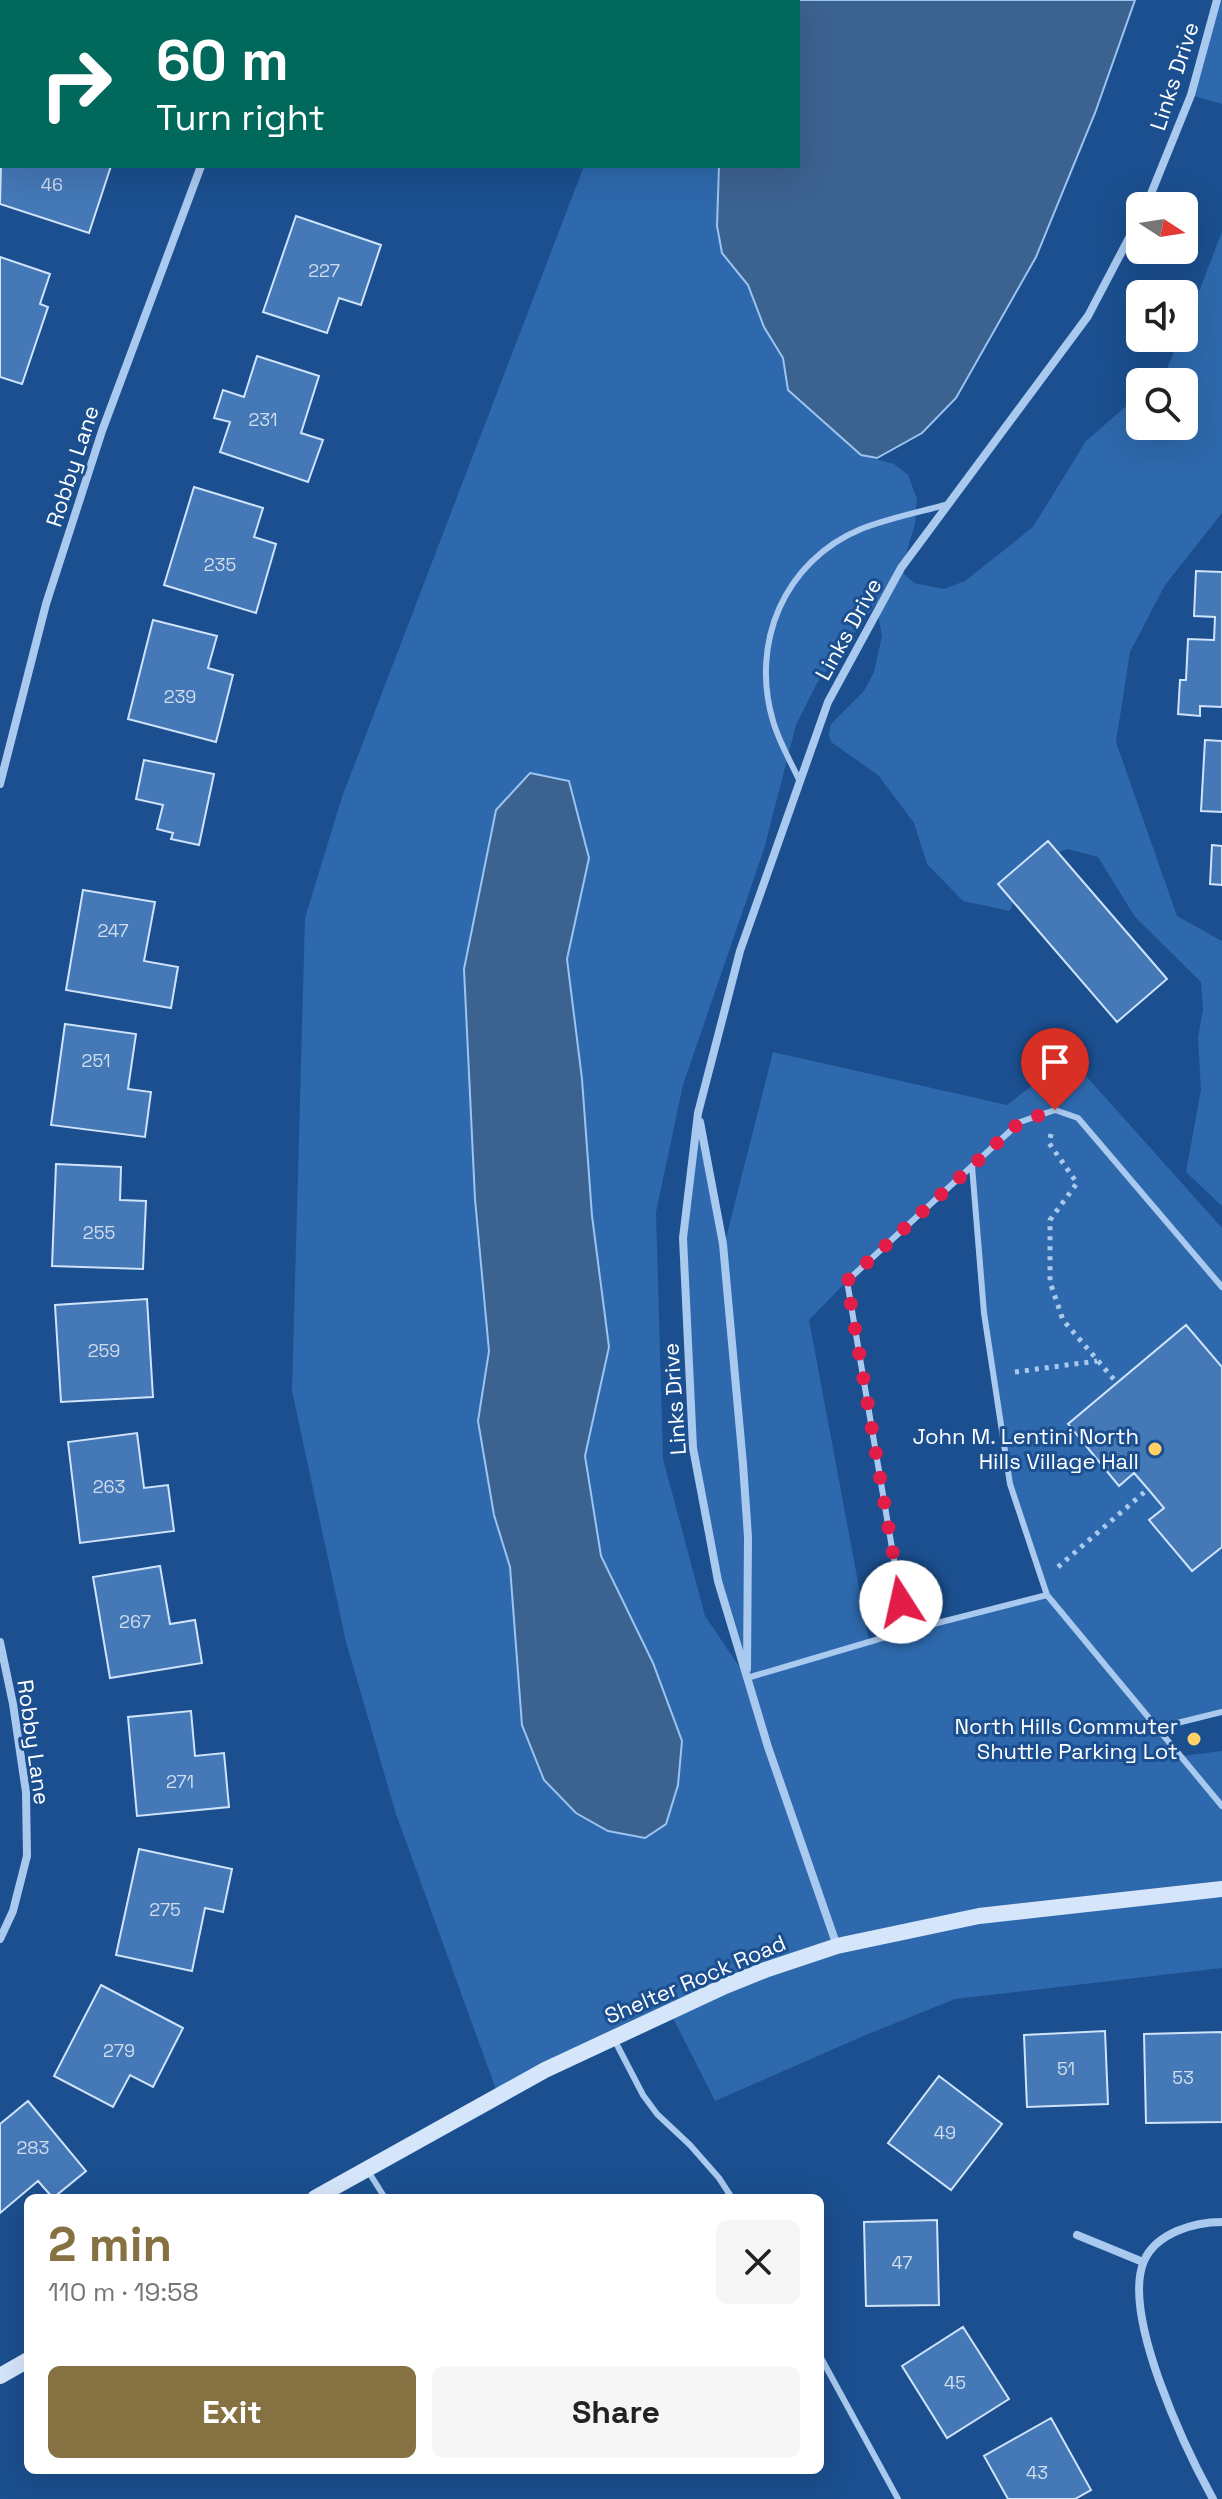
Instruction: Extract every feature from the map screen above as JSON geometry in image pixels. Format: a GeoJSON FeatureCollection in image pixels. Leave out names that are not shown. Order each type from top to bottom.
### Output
{"type":"FeatureCollection","features":[{"type":"Feature","properties":{"kind":"main road","name":"Shelter Rock Road"},"geometry":{"type":"LineString","coordinates":[[322,2194],[513,2086],[614,2037],[725,1986],[837,1946],[979,1916],[1222,1889]]}},
{"type":"Feature","properties":{"kind":"main road"},"geometry":{"type":"LineString","coordinates":[[0,2376],[24,2362]]}},
{"type":"Feature","properties":{"kind":"street","name":"Links Drive"},"geometry":{"type":"LineString","coordinates":[[1152,192],[1191,95],[1217,0]]}},
{"type":"Feature","properties":{"kind":"street","name":"Robby Lane"},"geometry":{"type":"LineString","coordinates":[[0,784],[46,604],[102,431],[200,168]]}},
{"type":"Feature","properties":{"kind":"street","name":"Links Drive"},"geometry":{"type":"LineString","coordinates":[[837,1946],[768,1747],[718,1581],[693,1448],[683,1238],[698,1113],[740,951],[828,702],[901,568],[1088,316],[1126,244]]}},
{"type":"Feature","properties":{"kind":"street","name":"Links Drive"},"geometry":{"type":"LineString","coordinates":[[698,1113],[723,1244],[743,1464],[748,1537],[747,1678]]}},
{"type":"Feature","properties":{"kind":"street","name":"Robby Lane"},"geometry":{"type":"LineString","coordinates":[[0,1642],[26,1792],[27,1856],[13,1911],[0,1939]]}},
{"type":"Feature","properties":{"kind":"street"},"geometry":{"type":"LineString","coordinates":[[1213,2499],[1171,2415],[1146,2339],[1139,2301],[1143,2262],[1152,2248],[1174,2231],[1206,2222],[1222,2222]]}},
{"type":"Feature","properties":{"kind":"street"},"geometry":{"type":"LineString","coordinates":[[1077,2235],[1143,2262]]}},
{"type":"Feature","properties":{"kind":"lane"},"geometry":{"type":"LineString","coordinates":[[800,782],[773,722],[765,681],[766,645],[775,615],[794,583],[836,542],[862,529],[949,504]]}},
{"type":"Feature","properties":{"kind":"lane"},"geometry":{"type":"LineString","coordinates":[[906,1631],[847,1281],[1020,1122],[1055,1110],[1078,1118],[1222,1287]]}},
{"type":"Feature","properties":{"kind":"lane"},"geometry":{"type":"LineString","coordinates":[[972,1166],[984,1313],[1010,1484],[1047,1595],[1222,1806]]}},
{"type":"Feature","properties":{"kind":"lane"},"geometry":{"type":"LineString","coordinates":[[747,1678],[906,1631],[1047,1595]]}},
{"type":"Feature","properties":{"kind":"lane"},"geometry":{"type":"LineString","coordinates":[[1157,1728],[1222,1712]]}},
{"type":"Feature","properties":{"kind":"lane"},"geometry":{"type":"LineString","coordinates":[[614,2037],[643,2095],[657,2114],[719,2178],[729,2194]]}},
{"type":"Feature","properties":{"kind":"lane"},"geometry":{"type":"LineString","coordinates":[[366,2169],[382,2194]]}},
{"type":"Feature","properties":{"kind":"lane"},"geometry":{"type":"LineString","coordinates":[[824,2363],[898,2499]]}},
{"type":"Feature","properties":{"kind":"path"},"geometry":{"type":"LineString","coordinates":[[1055,1110],[1049,1143],[1077,1183],[1050,1220],[1050,1282],[1063,1320],[1117,1383]]}},
{"type":"Feature","properties":{"kind":"path"},"geometry":{"type":"LineString","coordinates":[[1035,1369],[1097,1361]]}},
{"type":"Feature","properties":{"kind":"path"},"geometry":{"type":"LineString","coordinates":[[1042,1580],[1148,1489]]}},
{"type":"Feature","properties":{"kind":"shaded area"},"geometry":{"type":"Polygon","coordinates":[[[800,0],[1135,0],[1095,113],[1036,257],[956,398],[922,433],[877,458],[861,455],[788,390],[783,358],[764,327],[748,285],[722,253],[717,226],[719,168],[800,168],[800,0]]]}},
{"type":"Feature","properties":{"kind":"shaded area"},"geometry":{"type":"Polygon","coordinates":[[[1217,0],[1222,0],[1222,104],[1191,95],[1217,0]]]}},
{"type":"Feature","properties":{"kind":"shaded area"},"geometry":{"type":"Polygon","coordinates":[[[583,168],[719,168],[717,226],[722,253],[748,285],[764,327],[783,358],[788,389],[861,455],[894,464],[908,475],[917,499],[904,574],[914,583],[944,589],[965,581],[1033,527],[1086,441],[1126,406],[1126,440],[1198,440],[1198,368],[1167,368],[1174,352],[1198,352],[1198,294],[1222,232],[1222,513],[1165,585],[1130,652],[1116,742],[1177,916],[1222,941],[1222,1206],[1186,1172],[1201,1090],[1198,1038],[1203,1009],[1201,982],[1135,917],[1098,857],[1067,849],[1027,866],[1010,911],[963,901],[927,864],[914,823],[878,775],[831,742],[831,724],[864,691],[874,672],[882,636],[876,604],[817,683],[796,725],[764,849],[683,1085],[656,1212],[663,1459],[705,1616],[745,1675],[718,1581],[693,1448],[683,1238],[698,1113],[725,1242],[773,1052],[1007,1105],[1069,1057],[1222,1228],[1222,1712],[1158,1728],[1181,1756],[1222,1751],[1222,1968],[955,1999],[715,2101],[670,2012],[498,2095],[396,1814],[346,1642],[292,1391],[305,918],[342,797],[583,168]],[[588,858],[484,1287],[489,1351],[478,1421],[494,1515],[510,1567],[522,1725],[544,1780],[576,1814],[608,1831],[653,1663],[601,1556],[585,1456],[609,1347],[592,1216],[582,1079],[567,958],[588,858]],[[970,1171],[847,1281],[809,1320],[869,1641],[1047,1595],[1010,1484],[984,1313],[970,1171]]]}},
{"type":"Feature","properties":{"kind":"shaded area"},"geometry":{"type":"Polygon","coordinates":[[[530,773],[569,781],[589,858],[567,959],[582,1079],[592,1216],[609,1347],[585,1456],[601,1556],[653,1663],[682,1741],[678,1785],[666,1824],[645,1838],[608,1831],[576,1813],[544,1780],[522,1725],[510,1567],[494,1515],[478,1421],[489,1351],[475,1199],[464,969],[496,810],[530,773]]]}},
{"type":"Feature","properties":{"kind":"building"},"geometry":{"type":"Polygon","coordinates":[[[1,168],[110,168],[89,233],[0,204],[1,168]]]}},
{"type":"Feature","properties":{"kind":"building"},"geometry":{"type":"Polygon","coordinates":[[[296,216],[381,245],[361,305],[339,298],[327,333],[263,312],[296,216]]]}},
{"type":"Feature","properties":{"kind":"building"},"geometry":{"type":"Polygon","coordinates":[[[0,257],[50,274],[40,304],[48,307],[22,384],[0,377],[0,257]]]}},
{"type":"Feature","properties":{"kind":"building"},"geometry":{"type":"Polygon","coordinates":[[[257,356],[319,376],[301,433],[323,440],[308,482],[220,452],[230,422],[214,418],[223,390],[244,397],[257,356]]]}},
{"type":"Feature","properties":{"kind":"building"},"geometry":{"type":"Polygon","coordinates":[[[194,487],[263,508],[254,537],[276,544],[256,613],[164,585],[194,487]]]}},
{"type":"Feature","properties":{"kind":"building"},"geometry":{"type":"Polygon","coordinates":[[[1196,571],[1222,572],[1222,707],[1200,706],[1200,716],[1178,714],[1180,680],[1186,680],[1188,639],[1214,640],[1215,617],[1194,616],[1196,571]]]}},
{"type":"Feature","properties":{"kind":"building"},"geometry":{"type":"Polygon","coordinates":[[[153,620],[217,636],[208,668],[233,675],[216,742],[128,719],[153,620]]]}},
{"type":"Feature","properties":{"kind":"building"},"geometry":{"type":"Polygon","coordinates":[[[1205,740],[1222,741],[1222,812],[1201,811],[1205,740]]]}},
{"type":"Feature","properties":{"kind":"building"},"geometry":{"type":"Polygon","coordinates":[[[144,760],[214,774],[199,845],[171,839],[173,833],[157,829],[163,805],[136,799],[144,760]]]}},
{"type":"Feature","properties":{"kind":"building"},"geometry":{"type":"Polygon","coordinates":[[[1048,841],[1167,979],[1117,1022],[998,884],[1048,841]]]}},
{"type":"Feature","properties":{"kind":"building"},"geometry":{"type":"Polygon","coordinates":[[[1212,845],[1222,846],[1222,885],[1210,884],[1212,845]]]}},
{"type":"Feature","properties":{"kind":"building"},"geometry":{"type":"Polygon","coordinates":[[[83,890],[155,902],[144,961],[178,967],[171,1008],[66,990],[83,890]]]}},
{"type":"Feature","properties":{"kind":"building"},"geometry":{"type":"Polygon","coordinates":[[[65,1024],[136,1034],[128,1089],[151,1092],[145,1137],[51,1125],[65,1024]]]}},
{"type":"Feature","properties":{"kind":"building"},"geometry":{"type":"Polygon","coordinates":[[[56,1164],[121,1167],[120,1200],[146,1201],[143,1269],[52,1266],[56,1164]]]}},
{"type":"Feature","properties":{"kind":"building"},"geometry":{"type":"Polygon","coordinates":[[[147,1299],[153,1397],[61,1402],[55,1305],[147,1299]]]}},
{"type":"Feature","properties":{"kind":"building","name":"John M. Lentini North Hills Village Hall"},"geometry":{"type":"Polygon","coordinates":[[[1186,1325],[1222,1367],[1222,1547],[1192,1571],[1149,1520],[1164,1508],[1148,1489],[1134,1473],[1119,1486],[1068,1424],[1186,1325]]]}},
{"type":"Feature","properties":{"kind":"building"},"geometry":{"type":"Polygon","coordinates":[[[137,1433],[144,1488],[168,1485],[174,1531],[80,1543],[68,1442],[137,1433]]]}},
{"type":"Feature","properties":{"kind":"building"},"geometry":{"type":"Polygon","coordinates":[[[160,1566],[170,1624],[195,1620],[202,1663],[110,1678],[93,1577],[160,1566]]]}},
{"type":"Feature","properties":{"kind":"building"},"geometry":{"type":"Polygon","coordinates":[[[191,1711],[195,1756],[224,1753],[229,1807],[137,1816],[128,1717],[191,1711]]]}},
{"type":"Feature","properties":{"kind":"building"},"geometry":{"type":"Polygon","coordinates":[[[139,1849],[232,1869],[223,1912],[205,1908],[192,1971],[116,1955],[139,1849]]]}},
{"type":"Feature","properties":{"kind":"building"},"geometry":{"type":"Polygon","coordinates":[[[101,1985],[183,2028],[153,2087],[130,2075],[113,2107],[54,2076],[101,1985]]]}},
{"type":"Feature","properties":{"kind":"building"},"geometry":{"type":"Polygon","coordinates":[[[1105,2031],[1108,2104],[1027,2107],[1024,2035],[1105,2031]]]}},
{"type":"Feature","properties":{"kind":"building"},"geometry":{"type":"Polygon","coordinates":[[[1222,2032],[1222,2122],[1146,2123],[1144,2034],[1222,2032]]]}},
{"type":"Feature","properties":{"kind":"building"},"geometry":{"type":"Polygon","coordinates":[[[939,2076],[1002,2124],[951,2190],[888,2143],[939,2076]]]}},
{"type":"Feature","properties":{"kind":"building"},"geometry":{"type":"Polygon","coordinates":[[[28,2101],[86,2171],[58,2194],[49,2194],[38,2181],[0,2213],[0,2124],[28,2101]]]}},
{"type":"Feature","properties":{"kind":"building"},"geometry":{"type":"Polygon","coordinates":[[[937,2220],[939,2305],[866,2306],[864,2222],[937,2220]]]}},
{"type":"Feature","properties":{"kind":"building"},"geometry":{"type":"Polygon","coordinates":[[[963,2327],[1009,2399],[947,2438],[902,2366],[963,2327]]]}},
{"type":"Feature","properties":{"kind":"building"},"geometry":{"type":"Polygon","coordinates":[[[1051,2418],[1091,2490],[1075,2499],[1008,2499],[984,2456],[1051,2418]]]}},
{"type":"Feature","properties":{"kind":"place","name":"John M. Lentini North Hills Village Hall"},"geometry":{"type":"Point","coordinates":[1155,1449]}},
{"type":"Feature","properties":{"kind":"place","name":"North Hills Commuter Shuttle Parking Lot"},"geometry":{"type":"Point","coordinates":[1194,1739]}},
{"type":"Feature","properties":{"kind":"route"},"geometry":{"type":"LineString","coordinates":[[901,1602],[847,1281],[1020,1122],[1055,1110]]}}]}
